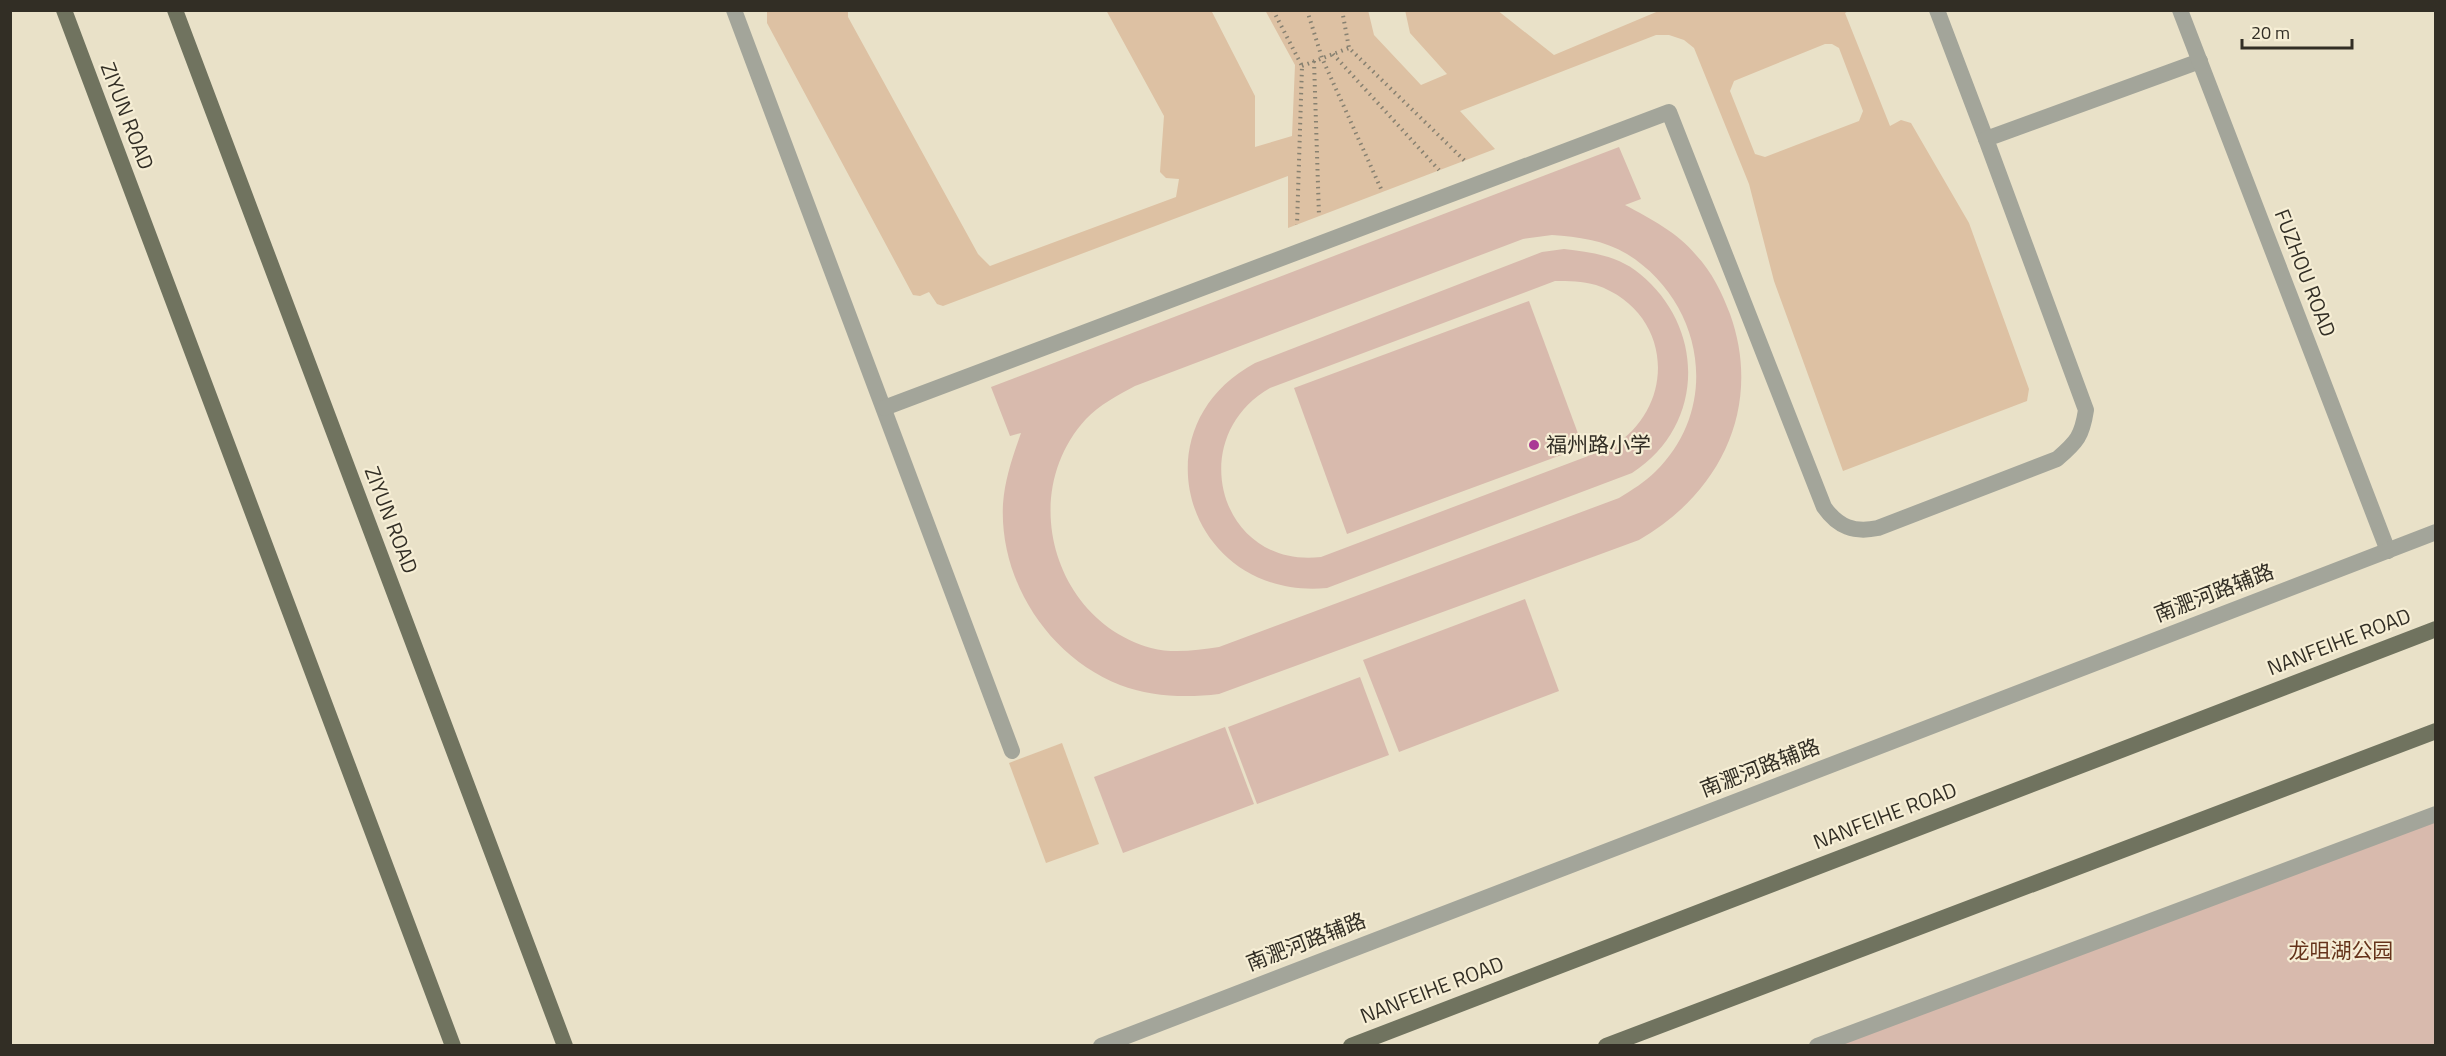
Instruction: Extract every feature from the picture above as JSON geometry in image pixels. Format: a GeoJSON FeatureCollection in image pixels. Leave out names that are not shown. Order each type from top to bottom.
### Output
{"type":"FeatureCollection","features":[{"type":"Feature","properties":{"kind":"main road","name":"ZIYUN ROAD"},"geometry":{"type":"LineString","coordinates":[[64,10],[453,1046]]}},
{"type":"Feature","properties":{"kind":"main road","name":"ZIYUN ROAD"},"geometry":{"type":"LineString","coordinates":[[175,10],[565,1046]]}},
{"type":"Feature","properties":{"kind":"main road","name":"NANFEIHE ROAD"},"geometry":{"type":"LineString","coordinates":[[1351,1046],[2436,629]]}},
{"type":"Feature","properties":{"kind":"main road"},"geometry":{"type":"LineString","coordinates":[[1606,1046],[1730,997],[2436,731]]}},
{"type":"Feature","properties":{"kind":"street"},"geometry":{"type":"LineString","coordinates":[[734,10],[1012,751]]}},
{"type":"Feature","properties":{"kind":"street"},"geometry":{"type":"LineString","coordinates":[[884,408],[1670,112],[1824,507],[1836,522],[1848,528],[1869,530],[1878,528],[2058,459],[2073,446],[2083,429],[2086,410],[1937,10]]}},
{"type":"Feature","properties":{"kind":"street","name":"FUZHOU ROAD"},"geometry":{"type":"LineString","coordinates":[[2180,10],[2388,551]]}},
{"type":"Feature","properties":{"kind":"street"},"geometry":{"type":"LineString","coordinates":[[1986,139],[2200,61]]}},
{"type":"Feature","properties":{"kind":"street","name":"南淝河路辅路"},"geometry":{"type":"LineString","coordinates":[[1101,1046],[2436,532]]}},
{"type":"Feature","properties":{"kind":"street"},"geometry":{"type":"LineString","coordinates":[[1817,1046],[2436,814]]}},
{"type":"Feature","properties":{"kind":"path"},"geometry":{"type":"LineString","coordinates":[[1273,10],[1302,66],[1297,224]]}},
{"type":"Feature","properties":{"kind":"path"},"geometry":{"type":"LineString","coordinates":[[1306,10],[1322,58],[1383,192]]}},
{"type":"Feature","properties":{"kind":"path"},"geometry":{"type":"LineString","coordinates":[[1342,10],[1349,48],[1465,160]]}},
{"type":"Feature","properties":{"kind":"path"},"geometry":{"type":"LineString","coordinates":[[1302,66],[1349,48]]}},
{"type":"Feature","properties":{"kind":"path"},"geometry":{"type":"LineString","coordinates":[[1333,54],[1440,170]]}},
{"type":"Feature","properties":{"kind":"path"},"geometry":{"type":"LineString","coordinates":[[1314,61],[1319,216]]}},
{"type":"Feature","properties":{"kind":"green space"},"geometry":{"type":"Polygon","coordinates":[[[1619,147],[1641,199],[1625,205],[1681,239],[1707,268],[1724,298],[1739,348],[1741,382],[1737,414],[1728,444],[1713,472],[1692,498],[1668,521],[1639,540],[1219,694],[1194,696],[1144,692],[1120,685],[1094,672],[1071,656],[1050,635],[1033,612],[1019,587],[1009,560],[1004,532],[1003,504],[1006,485],[1021,433],[1010,436],[991,387],[1619,147]],[[1552,235],[1523,239],[1135,386],[1097,409],[1086,419],[1065,449],[1053,483],[1051,517],[1056,552],[1070,583],[1090,611],[1118,633],[1151,648],[1177,651],[1219,647],[1619,498],[1647,479],[1677,445],[1690,416],[1696,386],[1695,356],[1687,326],[1673,299],[1653,274],[1627,254],[1600,242],[1552,235]]]}},
{"type":"Feature","properties":{"kind":"green space"},"geometry":{"type":"Polygon","coordinates":[[[1574,250],[1594,253],[1623,263],[1640,274],[1662,296],[1677,321],[1686,348],[1688,376],[1684,404],[1673,430],[1656,453],[1632,473],[1327,588],[1279,585],[1240,568],[1211,540],[1194,505],[1188,467],[1195,428],[1217,392],[1255,363],[1542,252],[1574,250]],[[1555,281],[1270,388],[1243,410],[1227,437],[1221,467],[1225,496],[1238,522],[1258,543],[1286,555],[1321,557],[1612,447],[1634,429],[1648,408],[1656,384],[1658,360],[1652,337],[1640,315],[1621,298],[1596,285],[1555,281]]]}},
{"type":"Feature","properties":{"kind":"green space"},"geometry":{"type":"Polygon","coordinates":[[[1529,301],[1583,447],[1347,534],[1294,388],[1529,301]]]}},
{"type":"Feature","properties":{"kind":"green space"},"geometry":{"type":"Polygon","coordinates":[[[1525,599],[1559,691],[1399,752],[1363,660],[1525,599]]]}},
{"type":"Feature","properties":{"kind":"green space"},"geometry":{"type":"Polygon","coordinates":[[[1360,677],[1389,755],[1257,804],[1228,727],[1360,677]]]}},
{"type":"Feature","properties":{"kind":"green space"},"geometry":{"type":"Polygon","coordinates":[[[1225,727],[1254,804],[1123,853],[1094,777],[1225,727]]]}},
{"type":"Feature","properties":{"kind":"green space","name":"龙咀湖公园"},"geometry":{"type":"Polygon","coordinates":[[[2435,814],[2435,1045],[1817,1045],[2435,814]]]}},
{"type":"Feature","properties":{"kind":"building"},"geometry":{"type":"Polygon","coordinates":[[[767,10],[848,10],[848,17],[978,254],[990,266],[1176,197],[1179,179],[1166,178],[1160,172],[1164,116],[1106,10],[1211,10],[1255,96],[1255,147],[1292,136],[1295,65],[1265,10],[1368,10],[1374,35],[1421,85],[1447,74],[1410,33],[1405,10],[1497,10],[1554,55],[1661,10],[1850,10],[1845,13],[1890,126],[1901,120],[1911,123],[1969,223],[2029,389],[2027,401],[1843,471],[1774,281],[1749,184],[1694,48],[1684,40],[1669,35],[1656,35],[1460,111],[1495,149],[1288,228],[1288,176],[943,306],[937,304],[929,292],[920,296],[913,295],[767,23],[767,10]],[[1825,44],[1734,81],[1730,91],[1755,154],[1765,157],[1859,121],[1863,111],[1839,48],[1832,44],[1825,44]]]}},
{"type":"Feature","properties":{"kind":"building"},"geometry":{"type":"Polygon","coordinates":[[[1062,743],[1099,844],[1046,863],[1009,763],[1062,743]]]}},
{"type":"Feature","properties":{"kind":"place","name":"福州路小学"},"geometry":{"type":"Point","coordinates":[1534,445]}}]}
